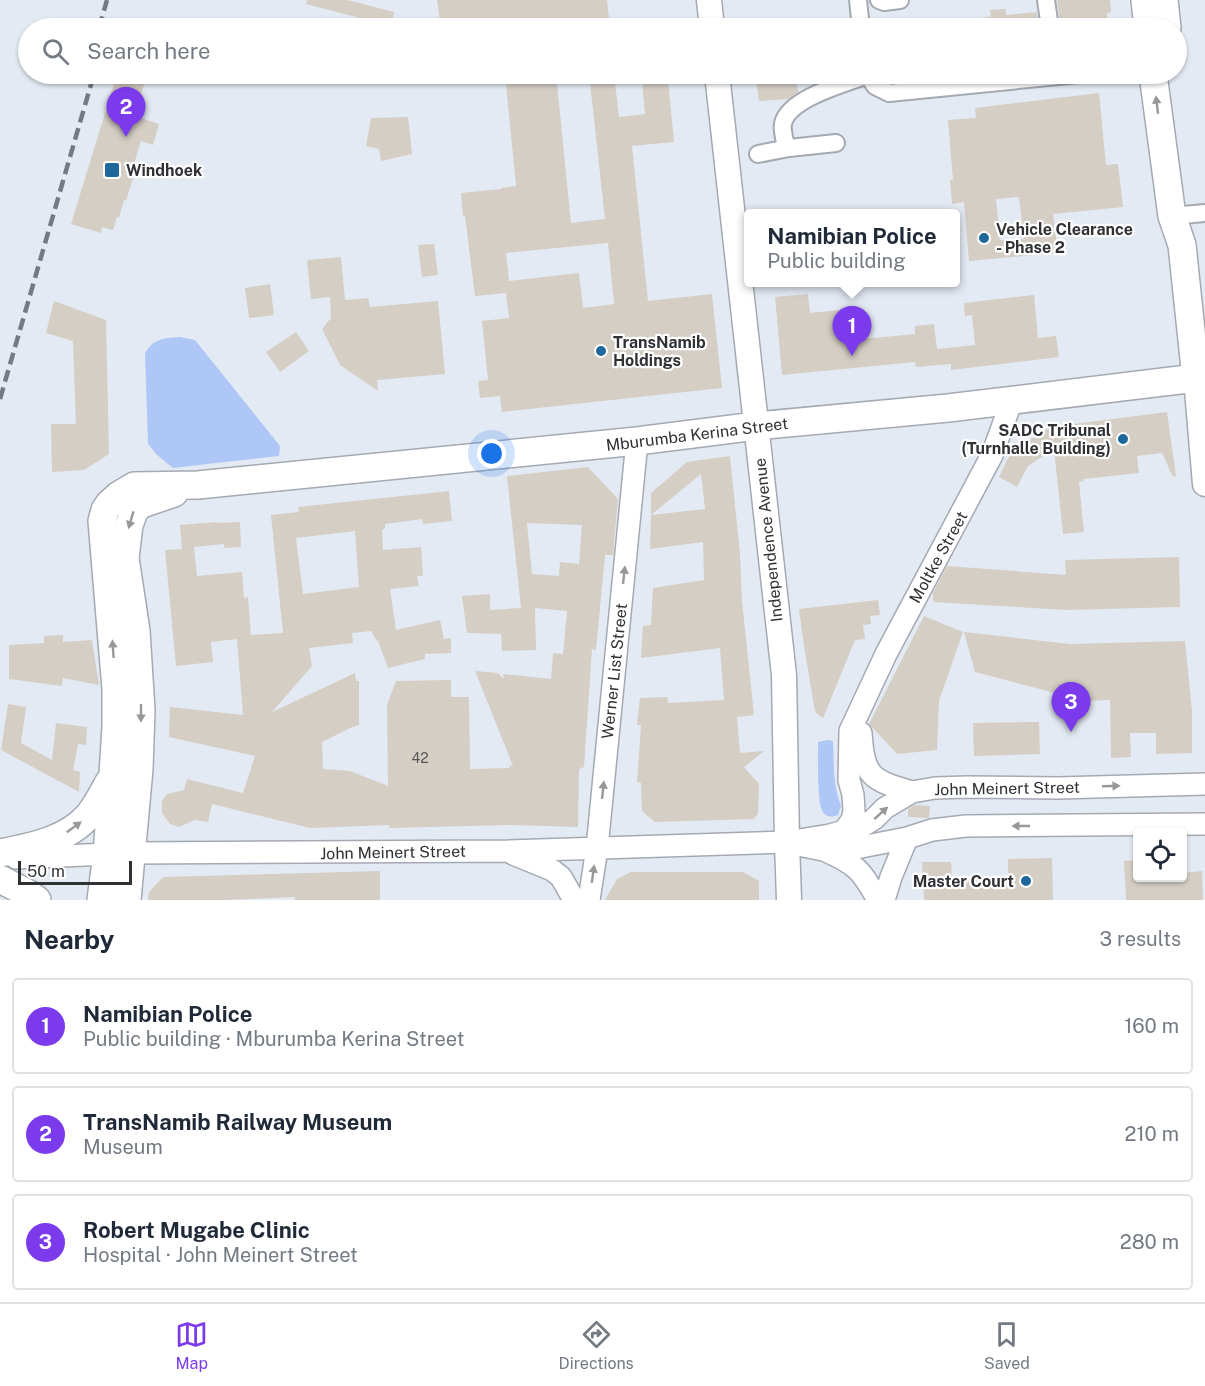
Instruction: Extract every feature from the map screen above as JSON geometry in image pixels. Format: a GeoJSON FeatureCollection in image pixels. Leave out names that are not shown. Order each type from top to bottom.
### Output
{"type":"FeatureCollection","features":[{"type":"Feature","properties":{"kind":"main road"},"geometry":{"type":"LineString","coordinates":[[709,0],[711,18]]}},
{"type":"Feature","properties":{"kind":"main road"},"geometry":{"type":"LineString","coordinates":[[1145,0],[1147,18]]}},
{"type":"Feature","properties":{"kind":"main road"},"geometry":{"type":"LineString","coordinates":[[1164,0],[1166,18]]}},
{"type":"Feature","properties":{"kind":"main road","name":"Independence Avenue"},"geometry":{"type":"LineString","coordinates":[[718,84],[784,675],[789,900]]}},
{"type":"Feature","properties":{"kind":"main road"},"geometry":{"type":"LineString","coordinates":[[1156,84],[1188,214]]}},
{"type":"Feature","properties":{"kind":"main road"},"geometry":{"type":"LineString","coordinates":[[1173,84],[1188,214],[1182,245],[1200,378],[1205,484]]}},
{"type":"Feature","properties":{"kind":"main road","name":"Mburumba Kerina Street"},"geometry":{"type":"LineString","coordinates":[[198,485],[637,441],[1200,378]]}},
{"type":"Feature","properties":{"kind":"main road"},"geometry":{"type":"LineString","coordinates":[[127,900],[119,854],[113,774],[116,689],[102,521],[109,504],[134,486],[198,485]]}},
{"type":"Feature","properties":{"kind":"main road"},"geometry":{"type":"LineString","coordinates":[[101,900],[119,854],[139,768],[141,710],[136,631],[125,558],[129,525],[135,509],[142,504],[198,485]]}},
{"type":"Feature","properties":{"kind":"main road"},"geometry":{"type":"LineString","coordinates":[[0,853],[32,847],[67,832],[89,815],[113,774]]}},
{"type":"Feature","properties":{"kind":"main road"},"geometry":{"type":"LineString","coordinates":[[0,879],[37,900]]}},
{"type":"Feature","properties":{"kind":"street"},"geometry":{"type":"LineString","coordinates":[[858,0],[860,18]]}},
{"type":"Feature","properties":{"kind":"street"},"geometry":{"type":"LineString","coordinates":[[879,0],[884,2],[900,0]]}},
{"type":"Feature","properties":{"kind":"street"},"geometry":{"type":"LineString","coordinates":[[1046,0],[1049,18]]}},
{"type":"Feature","properties":{"kind":"street"},"geometry":{"type":"LineString","coordinates":[[789,148],[785,144],[782,125],[787,113],[811,96],[850,84]]}},
{"type":"Feature","properties":{"kind":"street"},"geometry":{"type":"LineString","coordinates":[[878,84],[889,93],[972,84]]}},
{"type":"Feature","properties":{"kind":"street"},"geometry":{"type":"LineString","coordinates":[[758,154],[836,143]]}},
{"type":"Feature","properties":{"kind":"street","name":"Moltke Street"},"geometry":{"type":"LineString","coordinates":[[844,831],[852,820],[854,811],[849,780],[850,731],[891,644],[992,455],[1012,400]]}},
{"type":"Feature","properties":{"kind":"street","name":"Werner List Street"},"geometry":{"type":"LineString","coordinates":[[589,900],[597,848],[637,441]]}},
{"type":"Feature","properties":{"kind":"street"},"geometry":{"type":"LineString","coordinates":[[859,712],[863,755],[868,770],[874,778],[912,792]]}},
{"type":"Feature","properties":{"kind":"street","name":"John Meinert Street"},"geometry":{"type":"LineString","coordinates":[[0,858],[119,854],[503,850],[787,842],[863,826],[885,808],[912,792],[935,788],[1058,788],[1205,784]]}},
{"type":"Feature","properties":{"kind":"street"},"geometry":{"type":"LineString","coordinates":[[1053,825],[1063,819],[1068,810],[1064,792],[1058,788]]}},
{"type":"Feature","properties":{"kind":"street","name":"John Meinert Street"},"geometry":{"type":"LineString","coordinates":[[787,842],[823,849],[851,849],[907,838],[932,830],[966,826],[1205,824]]}},
{"type":"Feature","properties":{"kind":"street"},"geometry":{"type":"LineString","coordinates":[[884,900],[907,838]]}},
{"type":"Feature","properties":{"kind":"street"},"geometry":{"type":"LineString","coordinates":[[823,849],[843,858],[863,874],[878,900]]}},
{"type":"Feature","properties":{"kind":"street"},"geometry":{"type":"LineString","coordinates":[[503,850],[552,870],[561,878],[574,900]]}},
{"type":"Feature","properties":{"kind":"shaded area"},"geometry":{"type":"Polygon","coordinates":[[[180,337],[195,340],[280,446],[279,456],[173,468],[156,454],[148,444],[145,354],[151,345],[159,340],[180,337]]]}},
{"type":"Feature","properties":{"kind":"shaded area"},"geometry":{"type":"Polygon","coordinates":[[[833,741],[835,782],[841,806],[838,815],[833,816],[828,816],[823,812],[820,805],[818,742],[833,741]]]}},
{"type":"Feature","properties":{"kind":"building"},"geometry":{"type":"Polygon","coordinates":[[[307,0],[347,0],[394,12],[393,18],[360,18],[306,4],[307,0]]]}},
{"type":"Feature","properties":{"kind":"building"},"geometry":{"type":"Polygon","coordinates":[[[437,0],[607,0],[609,18],[440,18],[437,0]]]}},
{"type":"Feature","properties":{"kind":"building"},"geometry":{"type":"Polygon","coordinates":[[[1057,0],[1110,0],[1111,12],[1107,13],[1107,18],[1059,18],[1057,0]]]}},
{"type":"Feature","properties":{"kind":"building"},"geometry":{"type":"Polygon","coordinates":[[[1006,9],[1006,15],[1037,12],[1038,18],[981,18],[991,17],[990,10],[1006,9]]]}},
{"type":"Feature","properties":{"kind":"building"},"geometry":{"type":"Polygon","coordinates":[[[114,84],[144,84],[135,116],[159,124],[153,145],[141,141],[134,164],[137,165],[126,201],[124,200],[113,230],[102,227],[101,233],[71,224],[114,84]]]}},
{"type":"Feature","properties":{"kind":"building"},"geometry":{"type":"Polygon","coordinates":[[[506,84],[557,84],[571,223],[605,219],[590,84],[615,84],[619,117],[645,114],[642,84],[668,84],[674,142],[632,146],[648,301],[712,294],[722,388],[502,412],[500,396],[480,398],[478,381],[488,380],[482,321],[509,318],[506,293],[475,296],[461,193],[516,186],[506,84]],[[608,243],[506,253],[509,281],[579,273],[583,308],[614,304],[608,243]]]}},
{"type":"Feature","properties":{"kind":"building"},"geometry":{"type":"Polygon","coordinates":[[[756,84],[797,84],[798,92],[789,99],[759,101],[756,84]]]}},
{"type":"Feature","properties":{"kind":"building"},"geometry":{"type":"Polygon","coordinates":[[[1099,93],[1106,165],[1118,164],[1123,207],[1053,214],[1058,253],[969,261],[964,202],[952,204],[950,180],[953,180],[948,120],[976,118],[975,108],[1099,93]],[[1019,197],[996,199],[1000,240],[1024,239],[1019,197]]]}},
{"type":"Feature","properties":{"kind":"building"},"geometry":{"type":"Polygon","coordinates":[[[408,117],[412,154],[381,161],[379,149],[366,146],[371,118],[408,117]]]}},
{"type":"Feature","properties":{"kind":"building"},"geometry":{"type":"Polygon","coordinates":[[[434,244],[438,275],[422,277],[418,245],[434,244]]]}},
{"type":"Feature","properties":{"kind":"building"},"geometry":{"type":"Polygon","coordinates":[[[341,257],[345,300],[368,298],[370,307],[438,301],[445,374],[377,380],[378,391],[340,365],[322,329],[331,318],[330,297],[311,299],[307,260],[341,257]]]}},
{"type":"Feature","properties":{"kind":"building"},"geometry":{"type":"Polygon","coordinates":[[[270,284],[274,315],[249,318],[245,288],[270,284]]]}},
{"type":"Feature","properties":{"kind":"building"},"geometry":{"type":"Polygon","coordinates":[[[808,294],[810,313],[850,309],[853,340],[915,334],[915,326],[934,324],[937,349],[975,345],[972,315],[965,316],[964,303],[1034,295],[1038,338],[1056,336],[1059,357],[951,370],[951,364],[916,367],[915,362],[782,375],[775,297],[808,294]]]}},
{"type":"Feature","properties":{"kind":"building"},"geometry":{"type":"Polygon","coordinates":[[[54,301],[106,320],[109,454],[84,470],[52,472],[51,424],[76,424],[73,341],[46,333],[54,301]]]}},
{"type":"Feature","properties":{"kind":"building"},"geometry":{"type":"Polygon","coordinates":[[[296,332],[309,351],[280,372],[266,352],[296,332]]]}},
{"type":"Feature","properties":{"kind":"building"},"geometry":{"type":"Polygon","coordinates":[[[1167,412],[1176,476],[1173,477],[1162,453],[1137,456],[1139,473],[1083,479],[1084,481],[1079,482],[1084,532],[1063,534],[1054,449],[1028,466],[1017,487],[999,477],[1011,452],[1050,427],[1167,412]]]}},
{"type":"Feature","properties":{"kind":"building"},"geometry":{"type":"Polygon","coordinates":[[[730,456],[754,715],[737,717],[740,753],[764,751],[744,767],[759,784],[758,814],[753,819],[655,822],[642,811],[641,783],[637,782],[641,725],[637,725],[640,698],[667,697],[668,703],[724,700],[720,648],[641,658],[643,626],[651,625],[653,588],[704,580],[703,542],[650,549],[651,493],[687,462],[730,456]],[[701,474],[651,515],[705,509],[701,474]]]}},
{"type":"Feature","properties":{"kind":"building"},"geometry":{"type":"Polygon","coordinates":[[[588,467],[618,499],[613,555],[605,555],[596,650],[592,649],[584,767],[579,769],[578,827],[513,825],[389,828],[389,825],[310,828],[212,804],[208,822],[195,820],[179,827],[170,824],[162,813],[162,801],[167,794],[184,790],[187,779],[243,793],[255,756],[169,737],[170,707],[243,715],[237,639],[211,642],[213,662],[176,666],[165,550],[182,549],[180,525],[240,522],[241,547],[224,548],[224,544],[194,547],[197,576],[242,572],[244,598],[248,597],[251,635],[283,633],[271,515],[299,512],[298,507],[449,491],[452,521],[423,524],[422,519],[385,524],[382,530],[383,550],[421,547],[423,576],[417,576],[419,586],[390,589],[396,630],[440,620],[444,639],[451,638],[451,653],[425,654],[425,659],[388,668],[378,641],[371,631],[352,633],[353,643],[309,648],[312,666],[272,712],[355,673],[356,681],[359,681],[359,725],[322,742],[323,769],[350,771],[388,786],[387,705],[396,681],[451,680],[451,697],[469,697],[470,769],[513,766],[475,671],[498,673],[504,679],[503,674],[551,679],[553,653],[563,654],[567,611],[535,608],[536,650],[502,651],[501,634],[467,633],[462,596],[490,594],[490,610],[521,608],[507,476],[588,467]],[[527,523],[532,574],[559,576],[560,562],[579,564],[582,525],[527,523]],[[355,531],[296,538],[303,594],[359,587],[355,531]]]}},
{"type":"Feature","properties":{"kind":"building"},"geometry":{"type":"Polygon","coordinates":[[[1179,557],[1180,607],[1066,610],[933,602],[933,593],[947,566],[1066,575],[1065,560],[1179,557]]]}},
{"type":"Feature","properties":{"kind":"building"},"geometry":{"type":"Polygon","coordinates":[[[878,600],[880,615],[870,616],[871,624],[863,625],[865,639],[855,640],[823,718],[816,713],[814,706],[799,609],[878,600]]]}},
{"type":"Feature","properties":{"kind":"building"},"geometry":{"type":"Polygon","coordinates":[[[924,616],[963,632],[939,701],[937,750],[897,754],[869,724],[924,616]]]}},
{"type":"Feature","properties":{"kind":"building"},"geometry":{"type":"Polygon","coordinates":[[[964,632],[1070,644],[1185,641],[1192,711],[1192,753],[1156,754],[1156,733],[1130,733],[1131,757],[1111,758],[1110,700],[1085,701],[975,672],[964,632]]]}},
{"type":"Feature","properties":{"kind":"building"},"geometry":{"type":"Polygon","coordinates":[[[63,635],[63,642],[92,640],[99,685],[63,678],[62,686],[9,679],[9,645],[44,643],[44,636],[63,635]]]}},
{"type":"Feature","properties":{"kind":"building"},"geometry":{"type":"Polygon","coordinates":[[[8,704],[26,707],[21,743],[52,760],[56,723],[87,727],[86,745],[78,744],[73,770],[80,772],[79,792],[1,750],[8,704]]]}},
{"type":"Feature","properties":{"kind":"building"},"geometry":{"type":"Polygon","coordinates":[[[1039,722],[1040,754],[974,756],[973,723],[1039,722]]]}},
{"type":"Feature","properties":{"kind":"building"},"geometry":{"type":"Polygon","coordinates":[[[915,805],[930,806],[929,818],[908,817],[908,809],[915,805]]]}},
{"type":"Feature","properties":{"kind":"building"},"geometry":{"type":"Polygon","coordinates":[[[1052,858],[1053,900],[924,900],[922,862],[951,862],[952,879],[988,879],[988,876],[1008,877],[1008,859],[1052,858]]]}},
{"type":"Feature","properties":{"kind":"building"},"geometry":{"type":"Polygon","coordinates":[[[1133,860],[1133,882],[1187,882],[1187,872],[1202,871],[1203,900],[1126,900],[1124,861],[1133,860]]]}},
{"type":"Feature","properties":{"kind":"building"},"geometry":{"type":"Polygon","coordinates":[[[380,871],[380,900],[295,900],[295,897],[148,900],[149,892],[163,877],[380,871]]]}},
{"type":"Feature","properties":{"kind":"building"},"geometry":{"type":"Polygon","coordinates":[[[631,872],[743,872],[759,881],[759,900],[605,900],[617,879],[631,872]]]}},
{"type":"Feature","properties":{"kind":"railway"},"geometry":{"type":"LineString","coordinates":[[102,18],[107,0]]}},
{"type":"Feature","properties":{"kind":"railway"},"geometry":{"type":"LineString","coordinates":[[0,399],[91,84]]}},
{"type":"Feature","properties":{"kind":"place","name":"TransNamib Railway Museum"},"geometry":{"type":"Point","coordinates":[126,137]}},
{"type":"Feature","properties":{"kind":"place","name":"Windhoek"},"geometry":{"type":"Point","coordinates":[112,170]}},
{"type":"Feature","properties":{"kind":"place","name":"Vehicle Clearance - Phase 2"},"geometry":{"type":"Point","coordinates":[984,238]}},
{"type":"Feature","properties":{"kind":"place","name":"TransNamib Holdings"},"geometry":{"type":"Point","coordinates":[601,351]}},
{"type":"Feature","properties":{"kind":"place","name":"Namibian Police"},"geometry":{"type":"Point","coordinates":[852,356]}},
{"type":"Feature","properties":{"kind":"place","name":"SADC Tribunal (Turnhalle Building)"},"geometry":{"type":"Point","coordinates":[1123,439]}},
{"type":"Feature","properties":{"kind":"place","name":"Robert Mugabe Clinic"},"geometry":{"type":"Point","coordinates":[1071,732]}},
{"type":"Feature","properties":{"kind":"place","name":"Master Court"},"geometry":{"type":"Point","coordinates":[1026,881]}}]}
